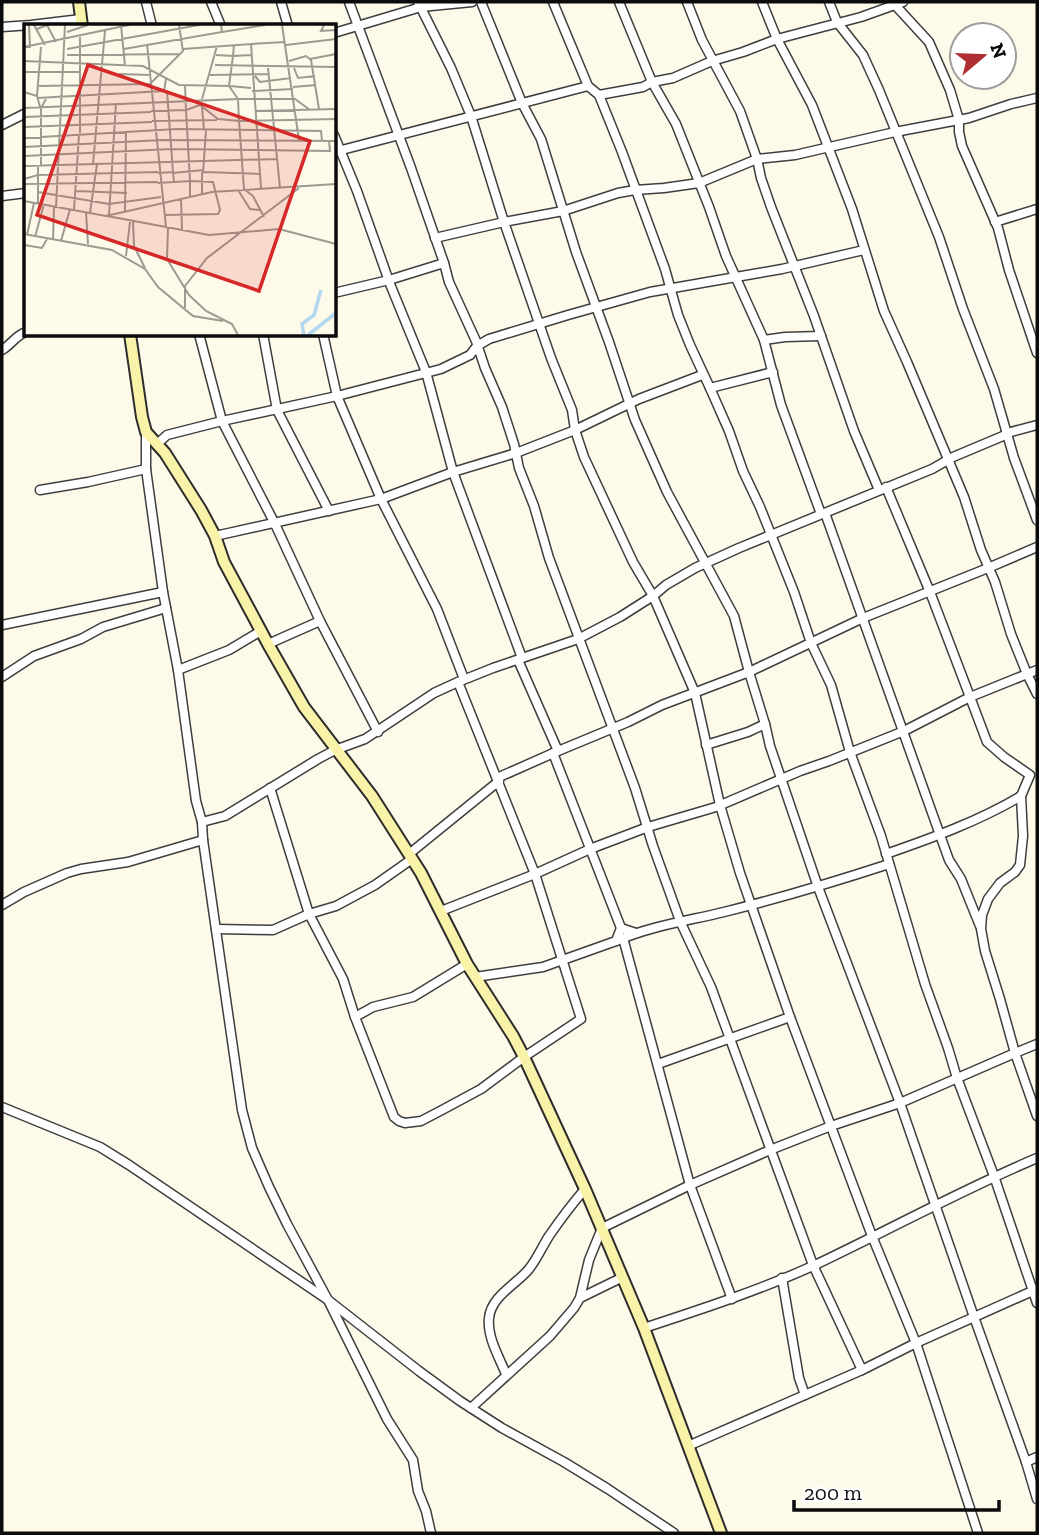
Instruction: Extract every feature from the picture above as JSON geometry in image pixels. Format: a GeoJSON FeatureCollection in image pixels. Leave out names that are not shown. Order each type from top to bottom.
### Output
{"type":"FeatureCollection","features":[{"type":"Feature","properties":{"kind":"street"},"geometry":{"type":"LineString","coordinates":[[56,24],[81,23],[79,2]]}},
{"type":"Feature","properties":{"kind":"street"},"geometry":{"type":"LineString","coordinates":[[146,2],[152,24]]}},
{"type":"Feature","properties":{"kind":"street"},"geometry":{"type":"LineString","coordinates":[[211,2],[220,24]]}},
{"type":"Feature","properties":{"kind":"street"},"geometry":{"type":"LineString","coordinates":[[281,2],[287,24]]}},
{"type":"Feature","properties":{"kind":"street"},"geometry":{"type":"LineString","coordinates":[[349,2],[449,282],[502,407],[549,558],[573,618],[578,639],[680,921],[711,988],[813,1265],[863,1370]]}},
{"type":"Feature","properties":{"kind":"street"},"geometry":{"type":"LineString","coordinates":[[336,32],[419,4],[472,2]]}},
{"type":"Feature","properties":{"kind":"street"},"geometry":{"type":"LineString","coordinates":[[481,2],[522,103],[541,139],[562,211],[635,419],[667,492],[734,616],[770,746],[818,887],[900,1103],[1037,1499]]}},
{"type":"Feature","properties":{"kind":"street"},"geometry":{"type":"LineString","coordinates":[[553,2],[588,86],[599,96],[622,152],[686,335],[729,431],[794,592],[811,643],[831,685],[925,984],[1035,1290],[1037,1303]]}},
{"type":"Feature","properties":{"kind":"street"},"geometry":{"type":"LineString","coordinates":[[619,2],[652,82],[676,124],[734,276],[764,340],[781,405],[863,618],[949,860],[961,879],[981,929],[1015,1053],[1037,1116]]}},
{"type":"Feature","properties":{"kind":"street"},"geometry":{"type":"LineString","coordinates":[[687,2],[712,61],[740,111],[771,207],[835,373],[854,431],[930,592],[987,742],[1037,782]]}},
{"type":"Feature","properties":{"kind":"street"},"geometry":{"type":"LineString","coordinates":[[762,2],[777,39],[812,104],[852,209],[884,311],[964,497],[1011,634],[1037,694]]}},
{"type":"Feature","properties":{"kind":"street"},"geometry":{"type":"LineString","coordinates":[[829,2],[837,22],[863,55],[947,258],[1037,520]]}},
{"type":"Feature","properties":{"kind":"street"},"geometry":{"type":"LineString","coordinates":[[599,96],[673,78],[712,61],[777,39],[861,17],[898,3],[929,41],[950,90],[959,120],[962,146],[995,222],[1037,353]]}},
{"type":"Feature","properties":{"kind":"street"},"geometry":{"type":"LineString","coordinates":[[419,4],[471,116],[504,222],[572,410],[584,457],[633,562],[653,596],[695,693],[720,805],[740,873],[790,1017],[872,1236],[916,1343],[978,1533]]}},
{"type":"Feature","properties":{"kind":"street"},"geometry":{"type":"LineString","coordinates":[[2,27],[24,25]]}},
{"type":"Feature","properties":{"kind":"street"},"geometry":{"type":"LineString","coordinates":[[588,86],[338,151],[426,372],[453,472],[621,928],[619,940],[690,1185],[732,1299]]}},
{"type":"Feature","properties":{"kind":"street"},"geometry":{"type":"LineString","coordinates":[[435,238],[562,211],[618,193],[699,183],[757,159],[795,156],[828,149],[895,132],[959,120],[1037,98]]}},
{"type":"Feature","properties":{"kind":"street"},"geometry":{"type":"LineString","coordinates":[[2,125],[24,114]]}},
{"type":"Feature","properties":{"kind":"street"},"geometry":{"type":"LineString","coordinates":[[2,195],[24,194]]}},
{"type":"Feature","properties":{"kind":"street"},"geometry":{"type":"LineString","coordinates":[[995,222],[1037,209]]}},
{"type":"Feature","properties":{"kind":"street"},"geometry":{"type":"LineString","coordinates":[[157,444],[167,435],[441,369],[470,355],[477,346],[489,339],[596,307],[670,288],[755,274],[864,250]]}},
{"type":"Feature","properties":{"kind":"street"},"geometry":{"type":"LineString","coordinates":[[336,293],[444,263]]}},
{"type":"Feature","properties":{"kind":"street"},"geometry":{"type":"LineString","coordinates":[[2,349],[24,333]]}},
{"type":"Feature","properties":{"kind":"street"},"geometry":{"type":"LineString","coordinates":[[130,336],[146,432],[146,469],[163,592],[178,670],[196,801],[202,822],[242,1110],[252,1148],[287,1224],[387,1419],[413,1460],[418,1491],[431,1533]]}},
{"type":"Feature","properties":{"kind":"street"},"geometry":{"type":"LineString","coordinates":[[201,336],[222,421],[378,732]]}},
{"type":"Feature","properties":{"kind":"street"},"geometry":{"type":"LineString","coordinates":[[263,336],[277,410],[329,511]]}},
{"type":"Feature","properties":{"kind":"street"},"geometry":{"type":"LineString","coordinates":[[270,788],[309,914],[344,979],[355,1017],[394,1117],[399,1121],[421,1121],[481,1089],[581,1019],[535,874],[461,680],[437,609],[382,499],[337,396],[323,336]]}},
{"type":"Feature","properties":{"kind":"street"},"geometry":{"type":"LineString","coordinates":[[764,340],[821,336]]}},
{"type":"Feature","properties":{"kind":"street"},"geometry":{"type":"LineString","coordinates":[[710,388],[773,372]]}},
{"type":"Feature","properties":{"kind":"street"},"geometry":{"type":"LineString","coordinates":[[215,536],[382,499],[453,472],[516,453],[702,375]]}},
{"type":"Feature","properties":{"kind":"street"},"geometry":{"type":"LineString","coordinates":[[202,822],[225,816],[335,750],[378,732],[434,693],[461,680],[578,639],[620,617],[666,585],[705,564],[771,534],[932,469],[1007,433],[1037,425]]}},
{"type":"Feature","properties":{"kind":"street"},"geometry":{"type":"LineString","coordinates":[[146,432],[165,453],[215,536],[225,562],[304,707],[372,796],[410,856],[467,964],[524,1057],[585,1189],[644,1328],[721,1533]]}},
{"type":"Feature","properties":{"kind":"street"},"geometry":{"type":"LineString","coordinates":[[40,490],[146,469]]}},
{"type":"Feature","properties":{"kind":"street"},"geometry":{"type":"LineString","coordinates":[[216,929],[273,930],[309,914],[336,906],[375,885],[498,779],[662,705],[749,672],[863,618],[1037,547]]}},
{"type":"Feature","properties":{"kind":"street"},"geometry":{"type":"LineString","coordinates":[[2,625],[163,592]]}},
{"type":"Feature","properties":{"kind":"street"},"geometry":{"type":"LineString","coordinates":[[2,677],[34,656],[81,639],[103,627],[166,608]]}},
{"type":"Feature","properties":{"kind":"street"},"geometry":{"type":"LineString","coordinates":[[268,644],[320,621]]}},
{"type":"Feature","properties":{"kind":"street"},"geometry":{"type":"LineString","coordinates":[[178,670],[229,650],[261,631]]}},
{"type":"Feature","properties":{"kind":"street"},"geometry":{"type":"LineString","coordinates":[[441,911],[590,849],[648,827],[720,805],[904,731],[970,697],[1037,670]]}},
{"type":"Feature","properties":{"kind":"street"},"geometry":{"type":"LineString","coordinates":[[706,745],[765,724]]}},
{"type":"Feature","properties":{"kind":"street"},"geometry":{"type":"LineString","coordinates":[[981,929],[982,915],[988,899],[1000,883],[1020,865],[1023,836],[1021,796],[1030,775]]}},
{"type":"Feature","properties":{"kind":"street"},"geometry":{"type":"LineString","coordinates":[[886,854],[940,835],[999,809],[1021,796]]}},
{"type":"Feature","properties":{"kind":"street"},"geometry":{"type":"LineString","coordinates":[[999,809],[1021,810]]}},
{"type":"Feature","properties":{"kind":"street"},"geometry":{"type":"LineString","coordinates":[[2,905],[67,873],[113,866],[203,840]]}},
{"type":"Feature","properties":{"kind":"street"},"geometry":{"type":"LineString","coordinates":[[475,977],[543,967],[636,933],[818,887],[889,864]]}},
{"type":"Feature","properties":{"kind":"street"},"geometry":{"type":"LineString","coordinates":[[621,928],[636,933]]}},
{"type":"Feature","properties":{"kind":"street"},"geometry":{"type":"LineString","coordinates":[[355,1017],[373,1007],[413,997],[467,964]]}},
{"type":"Feature","properties":{"kind":"street"},"geometry":{"type":"LineString","coordinates":[[657,1064],[790,1017]]}},
{"type":"Feature","properties":{"kind":"street"},"geometry":{"type":"LineString","coordinates":[[471,1408],[550,1336],[580,1298],[589,1260],[602,1228],[770,1150],[900,1103],[1037,1044]]}},
{"type":"Feature","properties":{"kind":"street"},"geometry":{"type":"LineString","coordinates":[[2,1107],[100,1147],[130,1164],[328,1300],[471,1408],[565,1462],[674,1533]]}},
{"type":"Feature","properties":{"kind":"street"},"geometry":{"type":"LineString","coordinates":[[644,1328],[732,1299],[813,1265],[994,1176],[1037,1158]]}},
{"type":"Feature","properties":{"kind":"street"},"geometry":{"type":"LineString","coordinates":[[506,1374],[490,1332],[489,1317],[494,1304],[530,1268],[585,1189]]}},
{"type":"Feature","properties":{"kind":"street"},"geometry":{"type":"LineString","coordinates":[[580,1298],[623,1278]]}},
{"type":"Feature","properties":{"kind":"street"},"geometry":{"type":"LineString","coordinates":[[782,1278],[799,1378],[805,1395]]}},
{"type":"Feature","properties":{"kind":"street"},"geometry":{"type":"LineString","coordinates":[[688,1446],[863,1370],[916,1343],[1035,1290]]}},
{"type":"Feature","properties":{"kind":"street"},"geometry":{"type":"LineString","coordinates":[[1026,1462],[1037,1457]]}}]}
